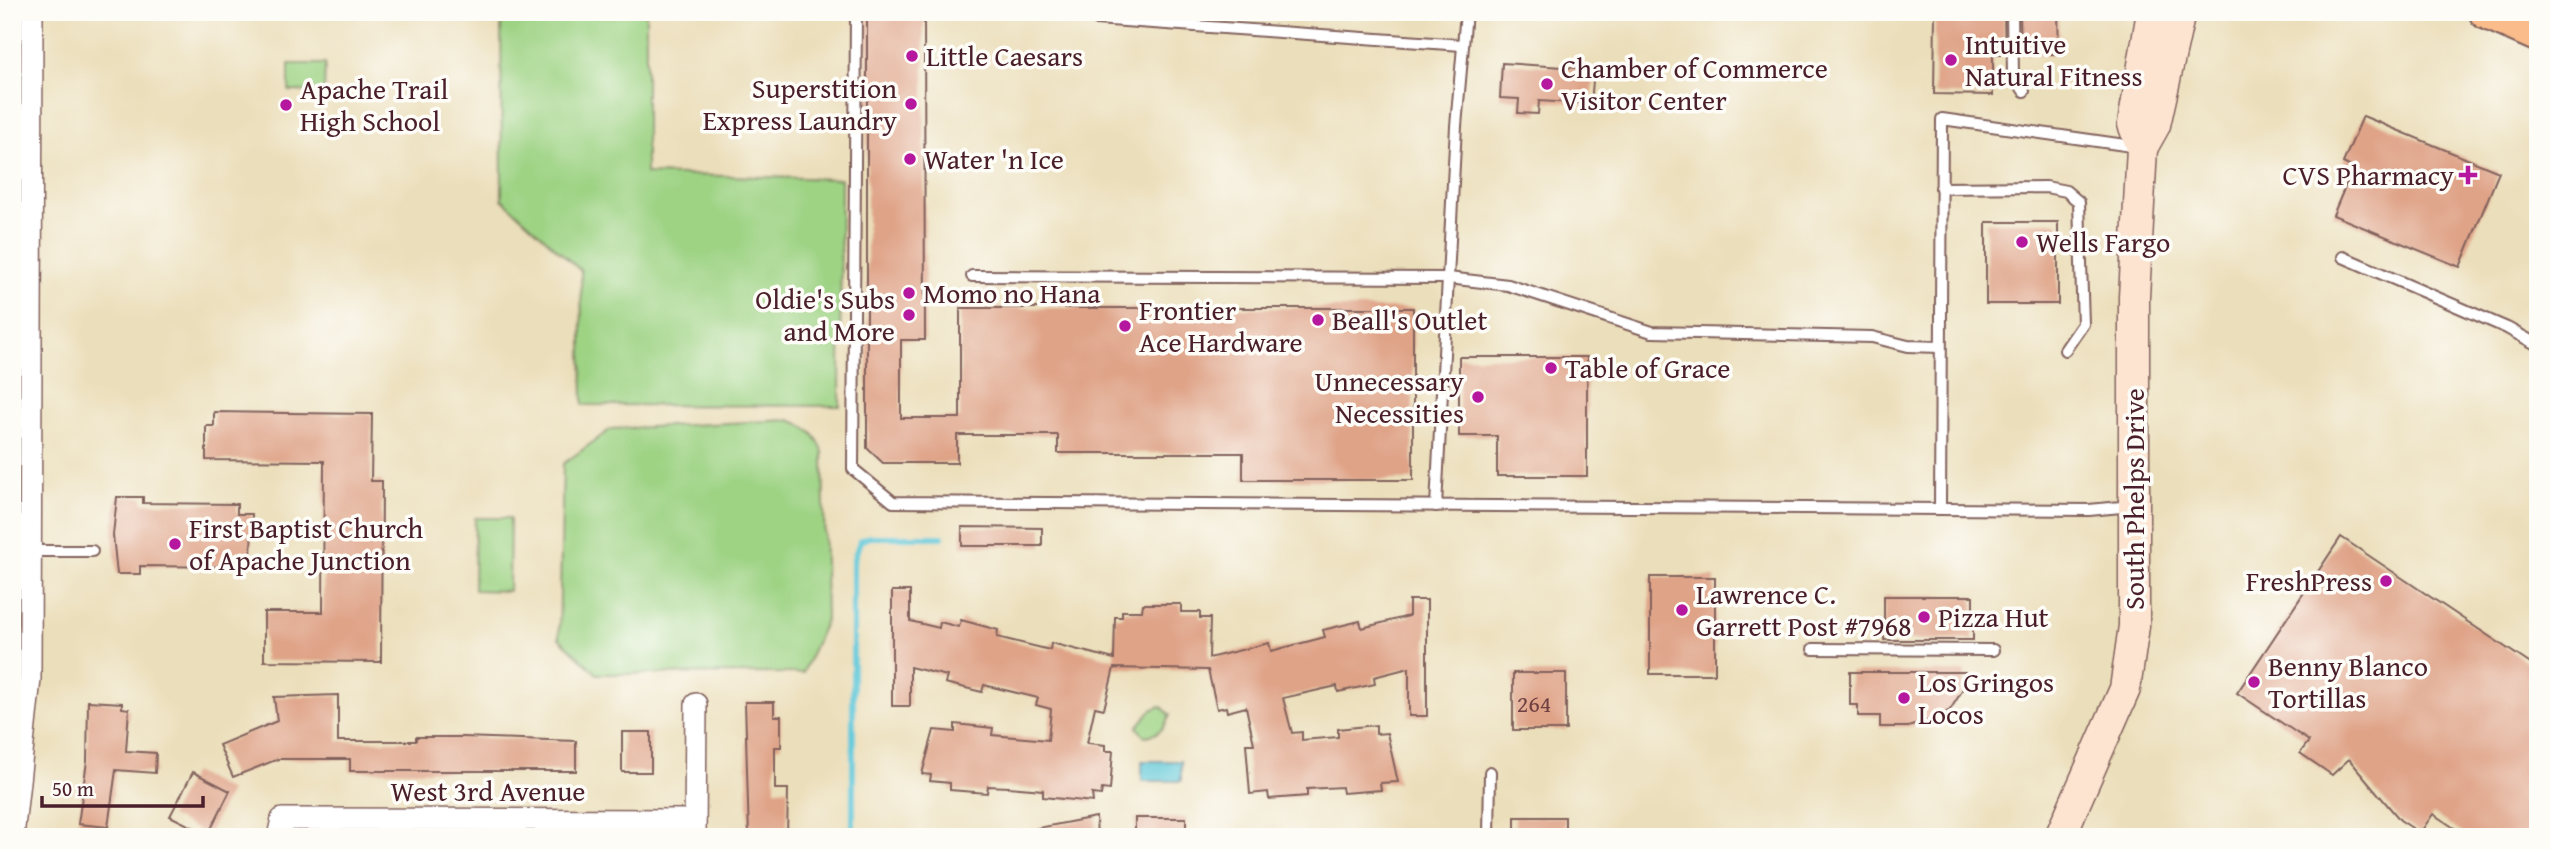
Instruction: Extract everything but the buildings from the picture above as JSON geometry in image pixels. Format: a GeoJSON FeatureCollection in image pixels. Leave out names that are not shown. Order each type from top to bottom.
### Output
{"type":"FeatureCollection","features":[{"type":"Feature","properties":{"kind":"main road"},"geometry":{"type":"LineString","coordinates":[[2486,12],[2538,35]]}},
{"type":"Feature","properties":{"kind":"street"},"geometry":{"type":"LineString","coordinates":[[13,837],[30,679],[32,12]]}},
{"type":"Feature","properties":{"kind":"street","name":"South Phelps Drive"},"geometry":{"type":"LineString","coordinates":[[2060,837],[2125,689],[2134,626],[2134,297],[2142,148],[2133,124],[2152,12]]}},
{"type":"Feature","properties":{"kind":"street","name":"South Phelps Drive"},"geometry":{"type":"LineString","coordinates":[[2142,148],[2155,125],[2180,12]]}},
{"type":"Feature","properties":{"kind":"street"},"geometry":{"type":"LineString","coordinates":[[695,828],[696,704]]}},
{"type":"Feature","properties":{"kind":"street","name":"West 3rd Avenue"},"geometry":{"type":"LineString","coordinates":[[280,828],[695,828]]}},
{"type":"Feature","properties":{"kind":"lane"},"geometry":{"type":"LineString","coordinates":[[856,12],[853,469],[893,502],[2089,510],[2134,506]]}},
{"type":"Feature","properties":{"kind":"lane"},"geometry":{"type":"LineString","coordinates":[[1096,12],[1096,19],[1462,45]]}},
{"type":"Feature","properties":{"kind":"lane"},"geometry":{"type":"LineString","coordinates":[[1436,506],[1466,12]]}},
{"type":"Feature","properties":{"kind":"lane"},"geometry":{"type":"LineString","coordinates":[[2012,12],[2012,74],[2024,90]]}},
{"type":"Feature","properties":{"kind":"lane"},"geometry":{"type":"LineString","coordinates":[[1940,508],[1942,119],[2142,148]]}},
{"type":"Feature","properties":{"kind":"lane"},"geometry":{"type":"LineString","coordinates":[[1941,187],[2046,187],[2066,191],[2079,202],[2083,324],[2065,350]]}},
{"type":"Feature","properties":{"kind":"lane"},"geometry":{"type":"LineString","coordinates":[[2343,257],[2507,328],[2538,345]]}},
{"type":"Feature","properties":{"kind":"lane"},"geometry":{"type":"LineString","coordinates":[[972,276],[1448,278],[1508,285],[1652,332],[1872,337],[1908,346],[1940,347]]}},
{"type":"Feature","properties":{"kind":"lane"},"geometry":{"type":"LineString","coordinates":[[31,551],[92,551]]}},
{"type":"Feature","properties":{"kind":"lane"},"geometry":{"type":"LineString","coordinates":[[1813,649],[1993,650]]}},
{"type":"Feature","properties":{"kind":"lane"},"geometry":{"type":"LineString","coordinates":[[1489,837],[1490,772]]}},
{"type":"Feature","properties":{"kind":"green space"},"geometry":{"type":"Polygon","coordinates":[[[501,12],[646,12],[646,174],[841,179],[840,406],[583,405],[581,271],[502,199],[501,12]]]}},
{"type":"Feature","properties":{"kind":"green space"},"geometry":{"type":"Polygon","coordinates":[[[289,64],[325,64],[324,92],[289,91],[289,64]]]}},
{"type":"Feature","properties":{"kind":"green space"},"geometry":{"type":"Polygon","coordinates":[[[789,420],[810,432],[823,452],[826,620],[803,673],[597,674],[559,638],[563,464],[611,429],[789,420]]]}},
{"type":"Feature","properties":{"kind":"green space"},"geometry":{"type":"Polygon","coordinates":[[[475,518],[510,518],[509,591],[474,590],[475,518]]]}},
{"type":"Feature","properties":{"kind":"green space"},"geometry":{"type":"Polygon","coordinates":[[[1161,706],[1170,715],[1166,724],[1157,733],[1144,736],[1137,727],[1151,710],[1161,706]]]}},
{"type":"Feature","properties":{"kind":"water"},"geometry":{"type":"Polygon","coordinates":[[[1142,761],[1181,761],[1181,781],[1142,781],[1142,761]]]}},
{"type":"Feature","properties":{"kind":"waterway"},"geometry":{"type":"LineString","coordinates":[[853,837],[853,562],[860,541],[869,537],[942,537]]}},
{"type":"Feature","properties":{"kind":"place","name":"Little Caesars"},"geometry":{"type":"Point","coordinates":[912,56]}},
{"type":"Feature","properties":{"kind":"place","name":"Intuitive Natural Fitness"},"geometry":{"type":"Point","coordinates":[1951,60]}},
{"type":"Feature","properties":{"kind":"place","name":"Chamber of Commerce Visitor Center"},"geometry":{"type":"Point","coordinates":[1547,84]}},
{"type":"Feature","properties":{"kind":"place","name":"Superstition Express Laundry"},"geometry":{"type":"Point","coordinates":[911,104]}},
{"type":"Feature","properties":{"kind":"place","name":"Apache Trail High School"},"geometry":{"type":"Point","coordinates":[286,105]}},
{"type":"Feature","properties":{"kind":"place","name":"Water 'n Ice"},"geometry":{"type":"Point","coordinates":[910,159]}},
{"type":"Feature","properties":{"kind":"place","name":"CVS Pharmacy"},"geometry":{"type":"Point","coordinates":[2468,175]}},
{"type":"Feature","properties":{"kind":"place","name":"Wells Fargo"},"geometry":{"type":"Point","coordinates":[2022,242]}},
{"type":"Feature","properties":{"kind":"place","name":"Momo no Hana"},"geometry":{"type":"Point","coordinates":[909,293]}},
{"type":"Feature","properties":{"kind":"place","name":"Oldie's Subs and More"},"geometry":{"type":"Point","coordinates":[909,315]}},
{"type":"Feature","properties":{"kind":"place","name":"Beall's Outlet"},"geometry":{"type":"Point","coordinates":[1318,320]}},
{"type":"Feature","properties":{"kind":"place","name":"Frontier Ace Hardware"},"geometry":{"type":"Point","coordinates":[1125,326]}},
{"type":"Feature","properties":{"kind":"place","name":"Table of Grace"},"geometry":{"type":"Point","coordinates":[1551,368]}},
{"type":"Feature","properties":{"kind":"place","name":"Unnecessary Necessities"},"geometry":{"type":"Point","coordinates":[1478,397]}},
{"type":"Feature","properties":{"kind":"place","name":"First Baptist Church of Apache Junction"},"geometry":{"type":"Point","coordinates":[175,544]}},
{"type":"Feature","properties":{"kind":"place","name":"FreshPress"},"geometry":{"type":"Point","coordinates":[2386,581]}},
{"type":"Feature","properties":{"kind":"place","name":"Lawrence C. Garrett Post #7968"},"geometry":{"type":"Point","coordinates":[1682,610]}},
{"type":"Feature","properties":{"kind":"place","name":"Pizza Hut"},"geometry":{"type":"Point","coordinates":[1924,617]}},
{"type":"Feature","properties":{"kind":"place","name":"Benny Blanco Tortillas"},"geometry":{"type":"Point","coordinates":[2254,682]}},
{"type":"Feature","properties":{"kind":"place","name":"Los Gringos Locos"},"geometry":{"type":"Point","coordinates":[1904,698]}}]}
